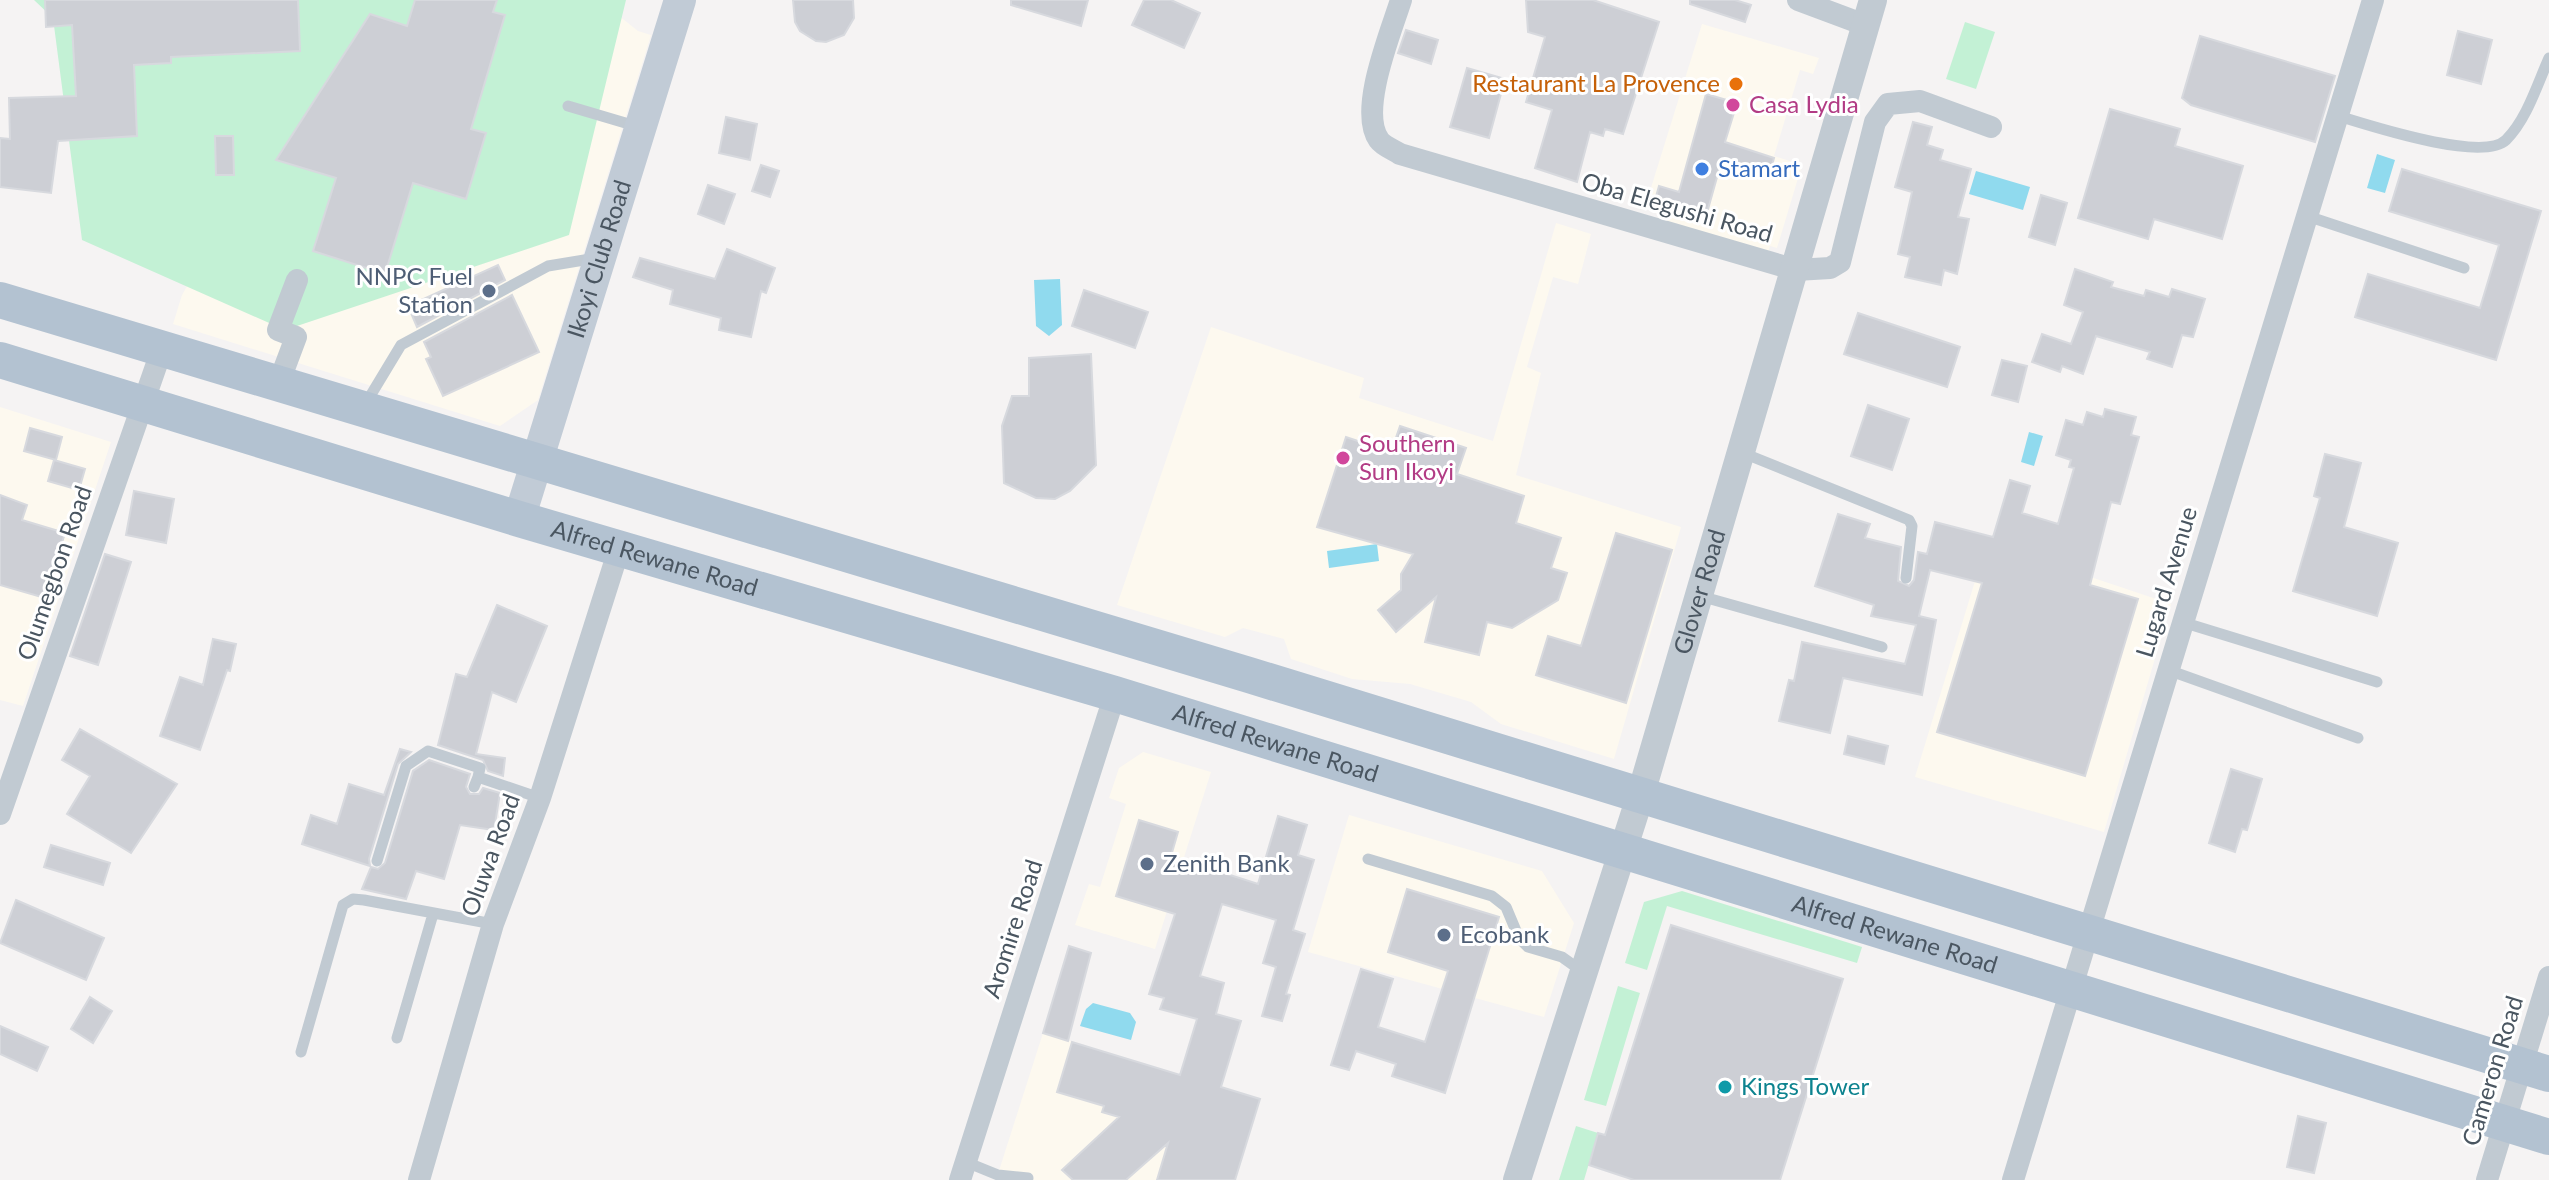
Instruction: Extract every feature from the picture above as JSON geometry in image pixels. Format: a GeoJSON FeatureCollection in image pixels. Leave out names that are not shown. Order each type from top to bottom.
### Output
{"type":"FeatureCollection","features":[{"type":"Feature","properties":{"kind":"main road","name":"Ikoyi Club Road"},"geometry":{"type":"LineString","coordinates":[[519,519],[680,0]]}},
{"type":"Feature","properties":{"kind":"main road"},"geometry":{"type":"LineString","coordinates":[[0,300],[1249,675],[2535,1070]]}},
{"type":"Feature","properties":{"kind":"main road","name":"Alfred Rewane Road"},"geometry":{"type":"LineString","coordinates":[[0,360],[619,549],[1115,694],[2549,1137]]}},
{"type":"Feature","properties":{"kind":"main road"},"geometry":{"type":"LineString","coordinates":[[1028,670],[1056,618]]}},
{"type":"Feature","properties":{"kind":"main road"},"geometry":{"type":"LineString","coordinates":[[1217,728],[1249,675]]}},
{"type":"Feature","properties":{"kind":"street","name":"Oba Elegushi Road"},"geometry":{"type":"LineString","coordinates":[[1401,0],[1376,82],[1372,120],[1379,141],[1400,154],[1796,270],[1830,268],[1840,262],[1875,122],[1888,104],[1920,101],[1991,127]]}},
{"type":"Feature","properties":{"kind":"street"},"geometry":{"type":"LineString","coordinates":[[1798,0],[1869,12]]}},
{"type":"Feature","properties":{"kind":"street","name":"Lugard Avenue"},"geometry":{"type":"LineString","coordinates":[[2013,1180],[2373,0]]}},
{"type":"Feature","properties":{"kind":"street","name":"Glover Road"},"geometry":{"type":"LineString","coordinates":[[1517,1180],[1640,797],[1743,453],[1869,12]]}},
{"type":"Feature","properties":{"kind":"street"},"geometry":{"type":"LineString","coordinates":[[278,385],[296,337],[278,330],[297,280]]}},
{"type":"Feature","properties":{"kind":"street","name":"Olumegbon Road"},"geometry":{"type":"LineString","coordinates":[[0,814],[162,349]]}},
{"type":"Feature","properties":{"kind":"street","name":"Oluwa Road"},"geometry":{"type":"LineString","coordinates":[[419,1180],[493,924],[540,798],[619,549]]}},
{"type":"Feature","properties":{"kind":"street","name":"Aromire Road"},"geometry":{"type":"LineString","coordinates":[[963,1171],[1115,694]]}},
{"type":"Feature","properties":{"kind":"street","name":"Cameron Road"},"geometry":{"type":"LineString","coordinates":[[2487,1180],[2504,1124],[2535,1070],[2549,977]]}},
{"type":"Feature","properties":{"kind":"lane"},"geometry":{"type":"LineString","coordinates":[[2338,116],[2436,144],[2495,145],[2505,141],[2523,116],[2549,58]]}},
{"type":"Feature","properties":{"kind":"lane"},"geometry":{"type":"LineString","coordinates":[[568,106],[640,127]]}},
{"type":"Feature","properties":{"kind":"lane"},"geometry":{"type":"LineString","coordinates":[[2307,216],[2464,268]]}},
{"type":"Feature","properties":{"kind":"lane"},"geometry":{"type":"LineString","coordinates":[[361,410],[401,345],[548,266],[600,257]]}},
{"type":"Feature","properties":{"kind":"lane"},"geometry":{"type":"LineString","coordinates":[[1743,453],[1909,520],[1912,526],[1906,578]]}},
{"type":"Feature","properties":{"kind":"lane"},"geometry":{"type":"LineString","coordinates":[[1700,595],[1882,647]]}},
{"type":"Feature","properties":{"kind":"lane"},"geometry":{"type":"LineString","coordinates":[[2182,622],[2377,682]]}},
{"type":"Feature","properties":{"kind":"lane"},"geometry":{"type":"LineString","coordinates":[[2168,670],[2358,738]]}},
{"type":"Feature","properties":{"kind":"lane"},"geometry":{"type":"LineString","coordinates":[[377,861],[406,766],[428,751],[480,768],[476,782],[540,798]]}},
{"type":"Feature","properties":{"kind":"lane"},"geometry":{"type":"LineString","coordinates":[[1368,859],[1492,896],[1506,907],[1519,938],[1528,947],[1562,957],[1583,972]]}},
{"type":"Feature","properties":{"kind":"lane"},"geometry":{"type":"LineString","coordinates":[[301,1052],[343,905],[353,899],[364,900],[493,924]]}},
{"type":"Feature","properties":{"kind":"lane"},"geometry":{"type":"LineString","coordinates":[[397,1038],[433,914]]}},
{"type":"Feature","properties":{"kind":"lane"},"geometry":{"type":"LineString","coordinates":[[963,1171],[1028,1178]]}},
{"type":"Feature","properties":{"kind":"shaded area"},"geometry":{"type":"Polygon","coordinates":[[[599,0],[638,31],[651,35],[538,400],[500,426],[173,324],[182,295],[237,198],[599,0]]]}},
{"type":"Feature","properties":{"kind":"shaded area"},"geometry":{"type":"Polygon","coordinates":[[[1702,24],[1819,58],[1813,74],[1800,70],[1774,156],[1802,165],[1777,248],[1770,246],[1767,256],[1658,222],[1659,215],[1645,207],[1702,24]]]}},
{"type":"Feature","properties":{"kind":"shaded area","name":"Southern Sun Ikoyi"},"geometry":{"type":"Polygon","coordinates":[[[1556,223],[1591,234],[1578,284],[1553,277],[1527,367],[1541,373],[1516,475],[1681,527],[1614,759],[1501,724],[1471,702],[1410,684],[1352,679],[1291,659],[1284,639],[1243,628],[1225,637],[1117,605],[1211,327],[1364,378],[1359,398],[1493,441],[1556,223]]]}},
{"type":"Feature","properties":{"kind":"shaded area"},"geometry":{"type":"Polygon","coordinates":[[[0,407],[111,442],[23,706],[0,700],[0,407]]]}},
{"type":"Feature","properties":{"kind":"shaded area"},"geometry":{"type":"Polygon","coordinates":[[[1987,542],[2171,604],[2104,832],[1915,777],[1987,542]]]}},
{"type":"Feature","properties":{"kind":"shaded area"},"geometry":{"type":"Polygon","coordinates":[[[1143,752],[1211,772],[1155,949],[1075,925],[1089,884],[1100,887],[1126,804],[1109,798],[1119,768],[1143,752]]]}},
{"type":"Feature","properties":{"kind":"shaded area"},"geometry":{"type":"Polygon","coordinates":[[[1349,815],[1542,871],[1574,923],[1544,1017],[1308,952],[1349,815]]]}},
{"type":"Feature","properties":{"kind":"shaded area"},"geometry":{"type":"Polygon","coordinates":[[[1043,1033],[1260,1099],[1235,1180],[996,1180],[1043,1033]]]}},
{"type":"Feature","properties":{"kind":"green space"},"geometry":{"type":"Polygon","coordinates":[[[34,0],[626,0],[569,235],[285,330],[82,240],[53,18],[34,0]]]}},
{"type":"Feature","properties":{"kind":"green space"},"geometry":{"type":"Polygon","coordinates":[[[1965,22],[1995,32],[1976,89],[1946,79],[1965,22]]]}},
{"type":"Feature","properties":{"kind":"green space"},"geometry":{"type":"Polygon","coordinates":[[[1682,891],[1862,947],[1857,963],[1667,906],[1647,970],[1625,963],[1644,902],[1682,891]]]}},
{"type":"Feature","properties":{"kind":"green space"},"geometry":{"type":"Polygon","coordinates":[[[1618,986],[1640,993],[1606,1106],[1584,1100],[1618,986]]]}},
{"type":"Feature","properties":{"kind":"green space"},"geometry":{"type":"Polygon","coordinates":[[[1576,1126],[1598,1133],[1584,1180],[1559,1180],[1576,1126]]]}},
{"type":"Feature","properties":{"kind":"water"},"geometry":{"type":"Polygon","coordinates":[[[2377,154],[2395,160],[2385,193],[2367,188],[2377,154]]]}},
{"type":"Feature","properties":{"kind":"water"},"geometry":{"type":"Polygon","coordinates":[[[1976,171],[2030,187],[2023,210],[1969,194],[1976,171]]]}},
{"type":"Feature","properties":{"kind":"water"},"geometry":{"type":"Polygon","coordinates":[[[1060,279],[1062,325],[1049,336],[1036,326],[1034,280],[1060,279]]]}},
{"type":"Feature","properties":{"kind":"water"},"geometry":{"type":"Polygon","coordinates":[[[2029,432],[2043,436],[2034,466],[2021,462],[2029,432]]]}},
{"type":"Feature","properties":{"kind":"water"},"geometry":{"type":"Polygon","coordinates":[[[1377,544],[1379,561],[1329,568],[1327,551],[1377,544]]]}},
{"type":"Feature","properties":{"kind":"water"},"geometry":{"type":"Polygon","coordinates":[[[1093,1003],[1130,1013],[1136,1022],[1131,1040],[1080,1026],[1086,1009],[1093,1003]]]}},
{"type":"Feature","properties":{"kind":"building"},"geometry":{"type":"Polygon","coordinates":[[[45,0],[298,0],[300,51],[171,57],[171,63],[134,65],[137,136],[58,141],[51,193],[0,187],[0,138],[10,139],[9,98],[76,96],[72,25],[46,27],[45,0]]]}},
{"type":"Feature","properties":{"kind":"building"},"geometry":{"type":"Polygon","coordinates":[[[415,0],[497,0],[493,12],[505,15],[471,129],[486,133],[466,199],[413,183],[385,274],[313,251],[336,178],[276,160],[370,14],[407,26],[415,0]]]}},
{"type":"Feature","properties":{"kind":"building"},"geometry":{"type":"Polygon","coordinates":[[[793,0],[853,0],[854,18],[844,35],[826,42],[816,41],[800,31],[795,22],[793,0]]]}},
{"type":"Feature","properties":{"kind":"building"},"geometry":{"type":"Polygon","coordinates":[[[1011,0],[1088,0],[1081,26],[1011,5],[1011,0]]]}},
{"type":"Feature","properties":{"kind":"building"},"geometry":{"type":"Polygon","coordinates":[[[1144,0],[1171,0],[1200,13],[1184,48],[1132,25],[1144,0]]]}},
{"type":"Feature","properties":{"kind":"building"},"geometry":{"type":"Polygon","coordinates":[[[1526,0],[1593,0],[1659,22],[1623,134],[1605,129],[1603,136],[1590,132],[1577,182],[1535,168],[1552,110],[1526,102],[1545,37],[1528,32],[1526,0]]]}},
{"type":"Feature","properties":{"kind":"building"},"geometry":{"type":"Polygon","coordinates":[[[1690,0],[1735,0],[1751,5],[1745,22],[1690,4],[1690,0]]]}},
{"type":"Feature","properties":{"kind":"building"},"geometry":{"type":"Polygon","coordinates":[[[1406,30],[1438,40],[1431,64],[1398,53],[1406,30]]]}},
{"type":"Feature","properties":{"kind":"building"},"geometry":{"type":"Polygon","coordinates":[[[2458,31],[2492,40],[2481,84],[2447,75],[2458,31]]]}},
{"type":"Feature","properties":{"kind":"building"},"geometry":{"type":"Polygon","coordinates":[[[2200,36],[2335,76],[2315,142],[2191,105],[2182,98],[2200,36]]]}},
{"type":"Feature","properties":{"kind":"building"},"geometry":{"type":"Polygon","coordinates":[[[1467,68],[1505,79],[1489,138],[1450,127],[1467,68]]]}},
{"type":"Feature","properties":{"kind":"building"},"geometry":{"type":"Polygon","coordinates":[[[1706,94],[1737,103],[1725,142],[1774,158],[1769,177],[1721,163],[1705,220],[1702,221],[1653,207],[1659,186],[1679,192],[1706,94]]]}},
{"type":"Feature","properties":{"kind":"building"},"geometry":{"type":"Polygon","coordinates":[[[2110,109],[2180,129],[2175,146],[2243,166],[2222,239],[2154,219],[2148,239],[2078,218],[2110,109]]]}},
{"type":"Feature","properties":{"kind":"building"},"geometry":{"type":"Polygon","coordinates":[[[726,117],[757,124],[750,160],[719,153],[726,117]]]}},
{"type":"Feature","properties":{"kind":"building"},"geometry":{"type":"Polygon","coordinates":[[[1913,122],[1932,127],[1927,145],[1943,150],[1940,160],[1971,169],[1958,217],[1969,219],[1957,274],[1944,270],[1941,285],[1905,277],[1910,257],[1898,254],[1912,192],[1895,187],[1913,122]]]}},
{"type":"Feature","properties":{"kind":"building"},"geometry":{"type":"Polygon","coordinates":[[[215,136],[233,136],[234,175],[216,175],[215,136]]]}},
{"type":"Feature","properties":{"kind":"building"},"geometry":{"type":"Polygon","coordinates":[[[761,165],[779,171],[770,197],[752,191],[761,165]]]}},
{"type":"Feature","properties":{"kind":"building"},"geometry":{"type":"Polygon","coordinates":[[[2402,169],[2541,211],[2496,360],[2355,317],[2368,274],[2480,308],[2499,245],[2389,211],[2402,169]]]}},
{"type":"Feature","properties":{"kind":"building"},"geometry":{"type":"Polygon","coordinates":[[[708,185],[735,194],[724,224],[698,214],[708,185]]]}},
{"type":"Feature","properties":{"kind":"building"},"geometry":{"type":"Polygon","coordinates":[[[2041,195],[2067,203],[2055,245],[2029,237],[2041,195]]]}},
{"type":"Feature","properties":{"kind":"building"},"geometry":{"type":"Polygon","coordinates":[[[727,249],[775,268],[766,293],[761,291],[751,337],[719,330],[721,318],[670,304],[673,290],[633,277],[640,258],[715,279],[727,249]]]}},
{"type":"Feature","properties":{"kind":"building"},"geometry":{"type":"Polygon","coordinates":[[[498,265],[505,280],[417,327],[408,306],[498,265]]]}},
{"type":"Feature","properties":{"kind":"building"},"geometry":{"type":"Polygon","coordinates":[[[2075,269],[2113,282],[2111,287],[2144,296],[2146,290],[2169,297],[2172,289],[2205,299],[2193,337],[2182,335],[2172,367],[2147,359],[2150,352],[2096,336],[2083,374],[2062,366],[2060,372],[2032,362],[2042,334],[2071,344],[2083,312],[2064,305],[2075,269]]]}},
{"type":"Feature","properties":{"kind":"building"},"geometry":{"type":"Polygon","coordinates":[[[1084,290],[1148,312],[1135,348],[1072,326],[1084,290]]]}},
{"type":"Feature","properties":{"kind":"building"},"geometry":{"type":"Polygon","coordinates":[[[512,295],[539,352],[443,396],[426,359],[431,357],[424,342],[512,295]]]}},
{"type":"Feature","properties":{"kind":"building"},"geometry":{"type":"Polygon","coordinates":[[[1858,313],[1960,347],[1947,387],[1844,354],[1858,313]]]}},
{"type":"Feature","properties":{"kind":"building"},"geometry":{"type":"Polygon","coordinates":[[[1091,354],[1096,465],[1070,491],[1055,499],[1036,498],[1004,483],[1002,426],[1012,396],[1029,396],[1029,358],[1091,354]]]}},
{"type":"Feature","properties":{"kind":"building"},"geometry":{"type":"Polygon","coordinates":[[[2002,360],[2027,366],[2018,402],[1992,395],[2002,360]]]}},
{"type":"Feature","properties":{"kind":"building"},"geometry":{"type":"Polygon","coordinates":[[[1868,405],[1909,419],[1892,470],[1851,456],[1868,405]]]}},
{"type":"Feature","properties":{"kind":"building"},"geometry":{"type":"Polygon","coordinates":[[[2105,409],[2136,417],[2131,435],[2139,437],[2120,504],[2111,502],[2090,585],[2138,599],[2085,776],[1937,732],[1982,583],[1930,570],[1919,616],[1936,620],[1922,695],[1843,678],[1830,733],[1779,721],[1789,680],[1794,681],[1802,642],[1905,664],[1916,625],[1871,616],[1874,605],[1815,586],[1838,514],[1870,524],[1865,538],[1901,547],[1898,581],[1909,586],[1914,580],[1918,552],[1927,554],[1935,522],[1993,537],[2010,480],[2030,486],[2022,513],[2058,524],[2074,468],[2069,467],[2071,460],[2056,455],[2066,420],[2083,425],[2087,412],[2103,417],[2105,409]]]}},
{"type":"Feature","properties":{"kind":"building"},"geometry":{"type":"Polygon","coordinates":[[[1400,426],[1466,448],[1457,474],[1524,496],[1516,523],[1561,538],[1551,568],[1567,573],[1558,600],[1512,628],[1487,622],[1479,655],[1425,642],[1436,597],[1396,632],[1378,610],[1401,590],[1401,574],[1413,554],[1317,527],[1346,437],[1391,452],[1400,426]]]}},
{"type":"Feature","properties":{"kind":"building"},"geometry":{"type":"Polygon","coordinates":[[[30,428],[62,437],[56,460],[24,451],[30,428]]]}},
{"type":"Feature","properties":{"kind":"building"},"geometry":{"type":"Polygon","coordinates":[[[2325,454],[2361,463],[2344,527],[2398,543],[2377,616],[2293,591],[2320,498],[2314,496],[2325,454]]]}},
{"type":"Feature","properties":{"kind":"building"},"geometry":{"type":"Polygon","coordinates":[[[54,460],[85,469],[79,490],[48,481],[54,460]]]}},
{"type":"Feature","properties":{"kind":"building"},"geometry":{"type":"Polygon","coordinates":[[[134,491],[174,499],[166,543],[126,535],[134,491]]]}},
{"type":"Feature","properties":{"kind":"building"},"geometry":{"type":"Polygon","coordinates":[[[0,495],[27,505],[22,520],[65,533],[45,598],[0,585],[0,495]]]}},
{"type":"Feature","properties":{"kind":"building"},"geometry":{"type":"Polygon","coordinates":[[[1616,533],[1672,550],[1626,703],[1536,675],[1548,636],[1581,646],[1616,533]]]}},
{"type":"Feature","properties":{"kind":"building"},"geometry":{"type":"Polygon","coordinates":[[[105,554],[131,562],[98,665],[70,656],[105,554]]]}},
{"type":"Feature","properties":{"kind":"building"},"geometry":{"type":"Polygon","coordinates":[[[497,605],[547,626],[516,702],[492,692],[476,754],[505,758],[503,776],[488,771],[483,760],[438,745],[456,674],[467,677],[497,605]]]}},
{"type":"Feature","properties":{"kind":"building"},"geometry":{"type":"Polygon","coordinates":[[[213,639],[236,644],[230,671],[227,670],[200,750],[160,736],[180,677],[203,685],[213,639]]]}},
{"type":"Feature","properties":{"kind":"building"},"geometry":{"type":"Polygon","coordinates":[[[80,729],[177,784],[131,853],[67,814],[90,776],[62,760],[80,729]]]}},
{"type":"Feature","properties":{"kind":"building"},"geometry":{"type":"Polygon","coordinates":[[[1848,736],[1888,746],[1884,764],[1844,754],[1848,736]]]}},
{"type":"Feature","properties":{"kind":"building"},"geometry":{"type":"Polygon","coordinates":[[[400,749],[411,752],[398,764],[369,859],[370,866],[302,844],[311,815],[337,824],[349,784],[384,795],[400,749]]]}},
{"type":"Feature","properties":{"kind":"building"},"geometry":{"type":"Polygon","coordinates":[[[429,760],[470,774],[466,787],[470,794],[479,794],[483,788],[500,793],[494,830],[460,825],[444,879],[416,871],[406,899],[362,889],[371,867],[378,869],[385,863],[413,771],[429,760]]]}},
{"type":"Feature","properties":{"kind":"building"},"geometry":{"type":"Polygon","coordinates":[[[2231,769],[2262,779],[2247,830],[2242,829],[2235,852],[2209,843],[2231,769]]]}},
{"type":"Feature","properties":{"kind":"building"},"geometry":{"type":"Polygon","coordinates":[[[1278,816],[1307,825],[1298,855],[1314,860],[1293,930],[1305,934],[1286,994],[1290,995],[1282,1021],[1262,1016],[1276,967],[1263,963],[1276,920],[1222,904],[1200,976],[1224,983],[1216,1014],[1241,1021],[1221,1087],[1260,1099],[1235,1180],[1157,1180],[1168,1143],[1126,1180],[1073,1180],[1062,1170],[1119,1117],[1102,1112],[1104,1106],[1057,1092],[1072,1042],[1180,1075],[1197,1019],[1160,1009],[1164,998],[1149,994],[1175,914],[1116,896],[1139,820],[1178,832],[1171,856],[1258,884],[1278,816]]]}},
{"type":"Feature","properties":{"kind":"building"},"geometry":{"type":"Polygon","coordinates":[[[51,845],[110,863],[103,885],[44,867],[51,845]]]}},
{"type":"Feature","properties":{"kind":"building"},"geometry":{"type":"Polygon","coordinates":[[[1407,889],[1499,917],[1445,1093],[1392,1076],[1396,1064],[1356,1051],[1349,1070],[1331,1065],[1361,969],[1393,979],[1378,1027],[1425,1042],[1448,971],[1388,952],[1407,889]]]}},
{"type":"Feature","properties":{"kind":"building"},"geometry":{"type":"Polygon","coordinates":[[[16,900],[104,938],[86,980],[0,943],[16,900]]]}},
{"type":"Feature","properties":{"kind":"building","name":"Kings Tower"},"geometry":{"type":"Polygon","coordinates":[[[1671,925],[1843,979],[1780,1180],[1634,1180],[1589,1165],[1598,1133],[1605,1135],[1671,925]]]}},
{"type":"Feature","properties":{"kind":"building"},"geometry":{"type":"Polygon","coordinates":[[[1069,946],[1091,953],[1068,1041],[1043,1033],[1069,946]]]}},
{"type":"Feature","properties":{"kind":"building"},"geometry":{"type":"Polygon","coordinates":[[[90,997],[112,1011],[93,1043],[71,1029],[90,997]]]}},
{"type":"Feature","properties":{"kind":"building"},"geometry":{"type":"Polygon","coordinates":[[[0,1026],[48,1047],[37,1071],[0,1054],[0,1026]]]}},
{"type":"Feature","properties":{"kind":"building"},"geometry":{"type":"Polygon","coordinates":[[[2298,1116],[2326,1123],[2314,1173],[2287,1167],[2298,1116]]]}},
{"type":"Feature","properties":{"kind":"place","name":"Restaurant La Provence"},"geometry":{"type":"Point","coordinates":[1736,84]}},
{"type":"Feature","properties":{"kind":"place","name":"Casa Lydia"},"geometry":{"type":"Point","coordinates":[1733,105]}},
{"type":"Feature","properties":{"kind":"place","name":"Stamart"},"geometry":{"type":"Point","coordinates":[1702,169]}},
{"type":"Feature","properties":{"kind":"place","name":"NNPC Fuel Station"},"geometry":{"type":"Point","coordinates":[489,291]}},
{"type":"Feature","properties":{"kind":"place","name":"Southern Sun Ikoyi"},"geometry":{"type":"Point","coordinates":[1343,458]}},
{"type":"Feature","properties":{"kind":"place","name":"Zenith Bank"},"geometry":{"type":"Point","coordinates":[1147,864]}},
{"type":"Feature","properties":{"kind":"place","name":"Ecobank"},"geometry":{"type":"Point","coordinates":[1444,935]}},
{"type":"Feature","properties":{"kind":"place","name":"Kings Tower"},"geometry":{"type":"Point","coordinates":[1725,1087]}}]}
